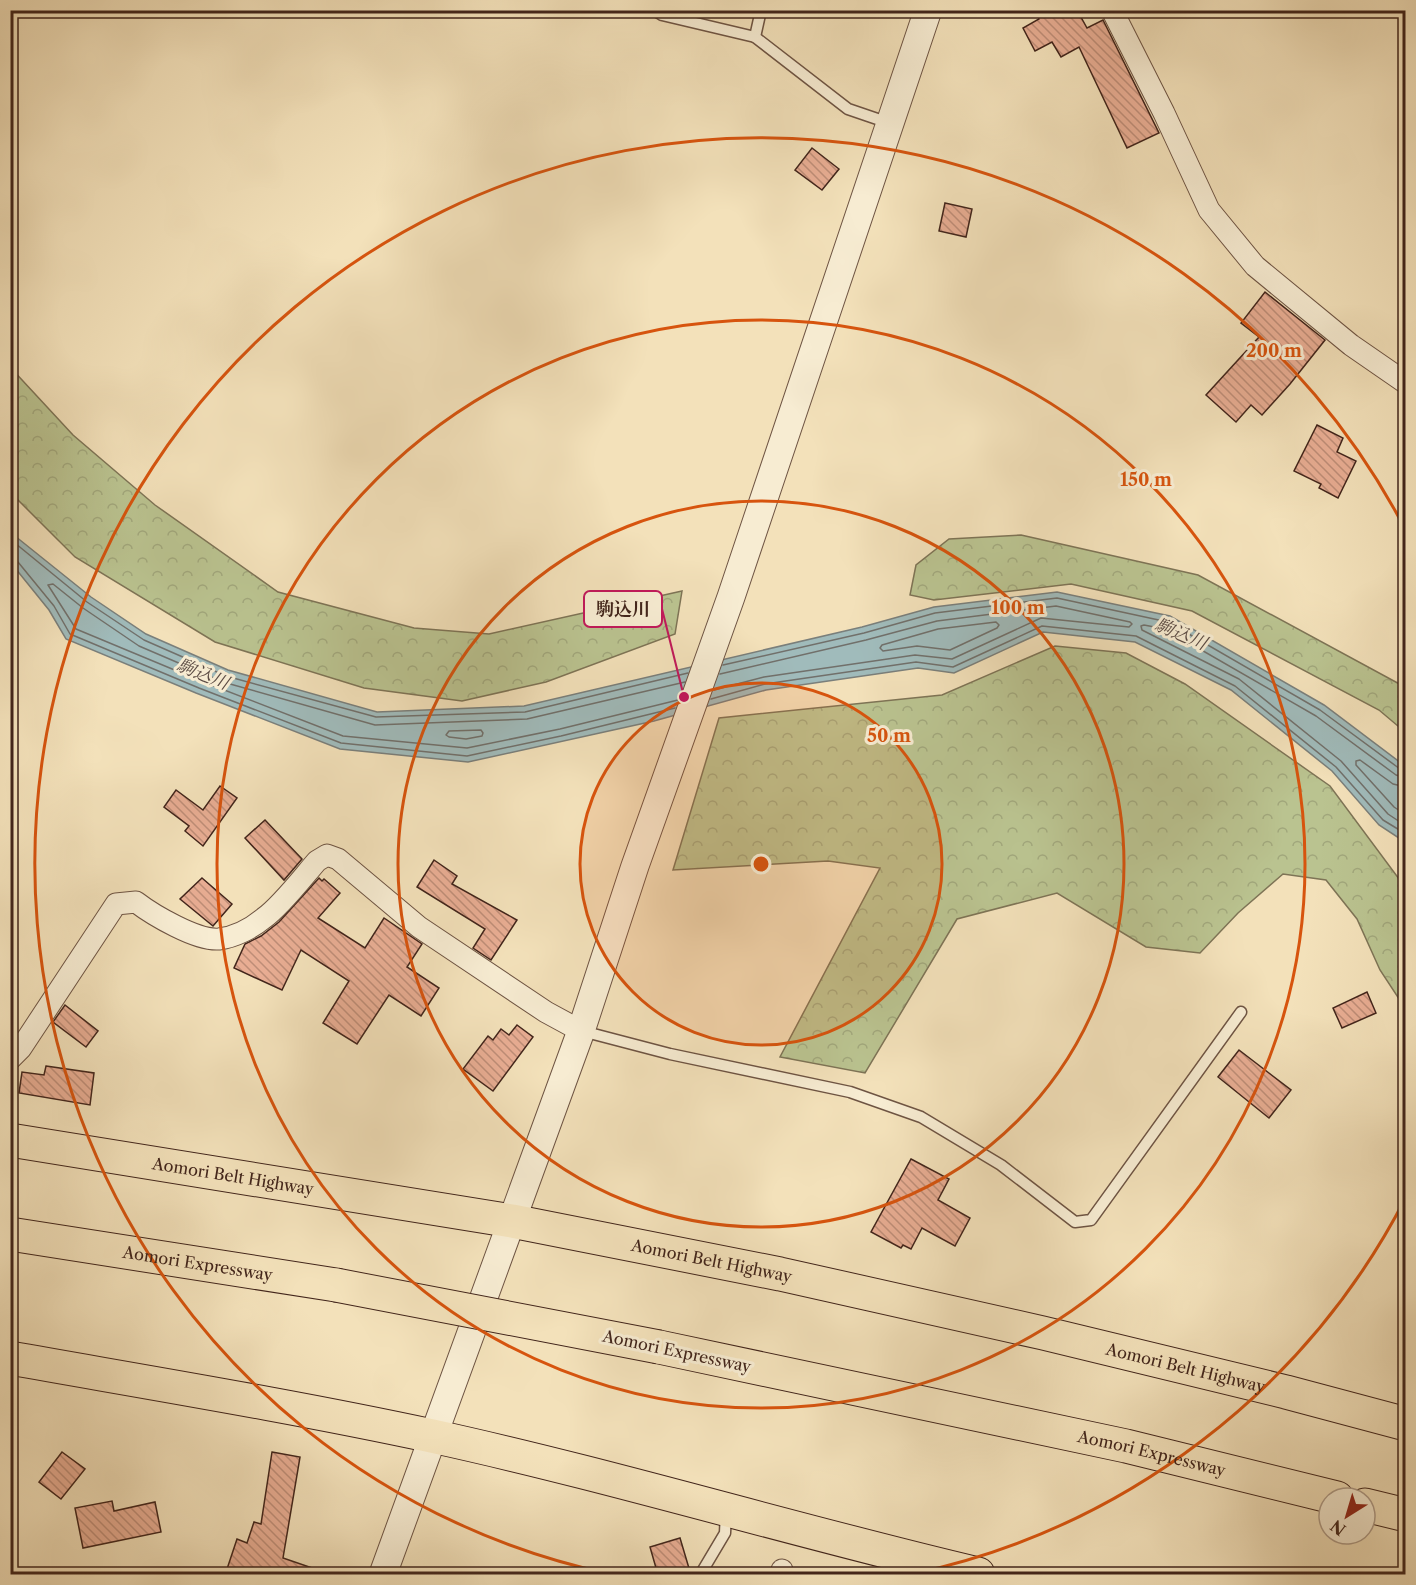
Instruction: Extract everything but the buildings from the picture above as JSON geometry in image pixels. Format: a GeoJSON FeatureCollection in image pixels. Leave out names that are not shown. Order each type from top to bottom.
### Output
{"type":"FeatureCollection","features":[{"type":"Feature","properties":{"kind":"highway","name":"Aomori Belt Highway"},"geometry":{"type":"LineString","coordinates":[[10,1140],[512,1221],[780,1274],[1043,1333],[1286,1392],[1406,1424]]}},
{"type":"Feature","properties":{"kind":"highway","name":"Aomori Expressway"},"geometry":{"type":"LineString","coordinates":[[10,1234],[336,1285],[659,1347],[1126,1446],[1317,1493]]}},
{"type":"Feature","properties":{"kind":"highway"},"geometry":{"type":"LineString","coordinates":[[10,1358],[432,1436],[966,1573]]}},
{"type":"Feature","properties":{"kind":"highway"},"geometry":{"type":"LineString","coordinates":[[1377,1508],[1406,1515]]}},
{"type":"Feature","properties":{"kind":"street"},"geometry":{"type":"LineString","coordinates":[[383,1575],[581,1031],[634,866],[731,597],[928,10]]}},
{"type":"Feature","properties":{"kind":"street"},"geometry":{"type":"LineString","coordinates":[[1112,10],[1164,113],[1209,210],[1255,266],[1351,345],[1406,383]]}},
{"type":"Feature","properties":{"kind":"street"},"geometry":{"type":"LineString","coordinates":[[10,1059],[21,1048],[116,904],[136,902],[164,921],[196,935],[217,939],[242,932],[266,918],[317,861],[327,855],[338,859],[419,927],[546,1012],[581,1031]]}},
{"type":"Feature","properties":{"kind":"lane"},"geometry":{"type":"LineString","coordinates":[[654,10],[662,15],[755,37],[848,109],[890,124]]}},
{"type":"Feature","properties":{"kind":"lane"},"geometry":{"type":"LineString","coordinates":[[755,37],[762,10]]}},
{"type":"Feature","properties":{"kind":"lane"},"geometry":{"type":"LineString","coordinates":[[581,1031],[670,1054],[850,1092],[921,1117],[1001,1165],[1075,1222],[1091,1220],[1241,1012]]}},
{"type":"Feature","properties":{"kind":"lane"},"geometry":{"type":"LineString","coordinates":[[704,1575],[703,1570],[725,1533],[726,1511]]}},
{"type":"Feature","properties":{"kind":"green space"},"geometry":{"type":"Polygon","coordinates":[[[10,367],[73,435],[155,505],[278,592],[414,628],[489,634],[682,591],[675,634],[546,682],[462,701],[364,688],[215,642],[75,557],[11,493],[10,367]]]}},
{"type":"Feature","properties":{"kind":"green space"},"geometry":{"type":"Polygon","coordinates":[[[1021,535],[1198,575],[1405,687],[1405,732],[1379,710],[1192,611],[1071,584],[934,600],[910,595],[916,565],[949,539],[1021,535]]]}},
{"type":"Feature","properties":{"kind":"green space"},"geometry":{"type":"Polygon","coordinates":[[[1055,646],[1126,653],[1185,684],[1330,786],[1405,887],[1405,1008],[1380,970],[1357,919],[1326,880],[1283,874],[1238,913],[1200,953],[1146,947],[1057,893],[957,919],[865,1073],[780,1057],[880,868],[828,861],[673,870],[719,718],[942,695],[1055,646]]]}},
{"type":"Feature","properties":{"kind":"water"},"geometry":{"type":"Polygon","coordinates":[[[10,532],[91,597],[146,634],[228,670],[377,712],[524,706],[862,627],[934,607],[1057,592],[1170,616],[1324,705],[1405,766],[1405,842],[1379,825],[1332,771],[1231,690],[1135,642],[1043,632],[954,673],[918,668],[766,690],[654,721],[468,762],[340,749],[66,639],[49,610],[11,563],[10,532]]]}},
{"type":"Feature","properties":{"kind":"place","name":"駒込川"},"geometry":{"type":"Point","coordinates":[684,697]}}]}
